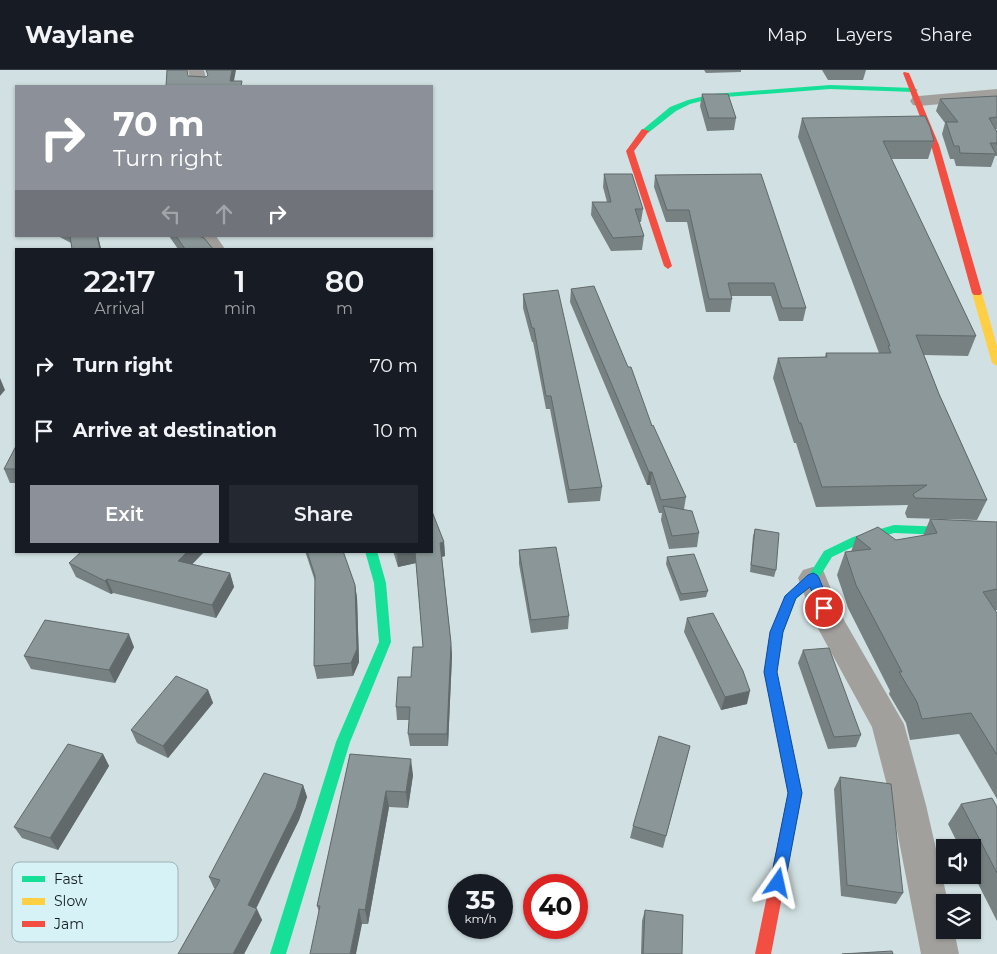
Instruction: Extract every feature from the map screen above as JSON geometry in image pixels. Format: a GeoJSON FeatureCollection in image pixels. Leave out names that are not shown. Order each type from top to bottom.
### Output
{"type":"FeatureCollection","features":[{"type":"Feature","properties":{"kind":"street"},"geometry":{"type":"LineString","coordinates":[[196,70],[200,85]]}},
{"type":"Feature","properties":{"kind":"street"},"geometry":{"type":"LineString","coordinates":[[905,70],[935,145],[997,363]]}},
{"type":"Feature","properties":{"kind":"street"},"geometry":{"type":"LineString","coordinates":[[668,266],[630,151],[641,134],[677,106],[700,98],[758,92],[878,86],[916,96],[997,94]]}},
{"type":"Feature","properties":{"kind":"street"},"geometry":{"type":"LineString","coordinates":[[206,237],[214,248]]}},
{"type":"Feature","properties":{"kind":"street"},"geometry":{"type":"LineString","coordinates":[[763,954],[795,793],[770,672],[776,632],[791,596],[813,578],[828,554],[858,540],[894,529],[997,533]]}},
{"type":"Feature","properties":{"kind":"street"},"geometry":{"type":"LineString","coordinates":[[278,954],[342,742],[385,642],[380,583],[372,553]]}},
{"type":"Feature","properties":{"kind":"street"},"geometry":{"type":"LineString","coordinates":[[813,578],[830,623],[888,724],[909,805],[940,954]]}},
{"type":"Feature","properties":{"kind":"building"},"geometry":{"type":"Polygon","coordinates":[[[167,70],[187,70],[188,76],[206,77],[208,75],[206,70],[232,70],[230,81],[242,81],[241,85],[166,85],[167,70]]]}},
{"type":"Feature","properties":{"kind":"building"},"geometry":{"type":"Polygon","coordinates":[[[702,94],[728,94],[736,118],[709,118],[702,94]]]}},
{"type":"Feature","properties":{"kind":"building"},"geometry":{"type":"Polygon","coordinates":[[[997,96],[997,117],[989,118],[997,132],[997,143],[990,143],[996,154],[960,153],[959,146],[954,146],[946,122],[958,122],[940,99],[997,96]]]}},
{"type":"Feature","properties":{"kind":"building"},"geometry":{"type":"Polygon","coordinates":[[[925,116],[934,141],[883,141],[976,336],[916,335],[939,394],[987,500],[915,498],[913,494],[927,485],[822,487],[778,358],[827,357],[826,353],[891,353],[888,346],[890,346],[802,118],[925,116]]]}},
{"type":"Feature","properties":{"kind":"building"},"geometry":{"type":"Polygon","coordinates":[[[604,174],[632,174],[643,209],[635,209],[644,236],[613,238],[592,202],[611,202],[604,174]]]}},
{"type":"Feature","properties":{"kind":"building"},"geometry":{"type":"Polygon","coordinates":[[[761,174],[806,308],[782,308],[774,283],[728,283],[732,299],[709,299],[689,210],[667,210],[655,175],[761,174]]]}},
{"type":"Feature","properties":{"kind":"building"},"geometry":{"type":"Polygon","coordinates":[[[70,237],[97,237],[100,248],[72,248],[70,237]]]}},
{"type":"Feature","properties":{"kind":"building"},"geometry":{"type":"Polygon","coordinates":[[[177,237],[202,237],[212,248],[184,248],[177,237]]]}},
{"type":"Feature","properties":{"kind":"building"},"geometry":{"type":"Polygon","coordinates":[[[594,286],[628,367],[631,367],[652,426],[686,497],[661,500],[652,472],[649,472],[571,289],[594,286]]]}},
{"type":"Feature","properties":{"kind":"building"},"geometry":{"type":"Polygon","coordinates":[[[558,290],[602,487],[569,490],[551,396],[546,396],[534,328],[532,328],[523,294],[558,290]]]}},
{"type":"Feature","properties":{"kind":"building"},"geometry":{"type":"Polygon","coordinates":[[[15,448],[15,469],[4,469],[15,448]]]}},
{"type":"Feature","properties":{"kind":"building"},"geometry":{"type":"Polygon","coordinates":[[[663,506],[692,511],[699,533],[672,536],[663,506]]]}},
{"type":"Feature","properties":{"kind":"building"},"geometry":{"type":"Polygon","coordinates":[[[433,514],[444,542],[440,543],[451,643],[447,734],[408,734],[410,707],[396,707],[398,677],[411,677],[413,647],[423,647],[415,553],[433,553],[433,514]]]}},
{"type":"Feature","properties":{"kind":"building"},"geometry":{"type":"Polygon","coordinates":[[[930,519],[997,522],[997,589],[983,592],[997,613],[997,755],[971,713],[922,719],[917,702],[899,672],[902,672],[856,585],[845,552],[871,549],[856,537],[878,527],[896,540],[937,533],[930,519]]]}},
{"type":"Feature","properties":{"kind":"building"},"geometry":{"type":"Polygon","coordinates":[[[755,529],[779,533],[776,570],[751,565],[755,529]]]}},
{"type":"Feature","properties":{"kind":"building"},"geometry":{"type":"Polygon","coordinates":[[[556,547],[569,616],[531,620],[519,550],[556,547]]]}},
{"type":"Feature","properties":{"kind":"building"},"geometry":{"type":"Polygon","coordinates":[[[80,553],[186,553],[178,561],[230,573],[212,605],[107,579],[105,581],[69,563],[80,553]]]}},
{"type":"Feature","properties":{"kind":"building"},"geometry":{"type":"Polygon","coordinates":[[[308,553],[344,553],[355,585],[357,649],[351,663],[314,666],[315,576],[308,553]]]}},
{"type":"Feature","properties":{"kind":"building"},"geometry":{"type":"Polygon","coordinates":[[[694,554],[708,591],[681,594],[667,557],[694,554]]]}},
{"type":"Feature","properties":{"kind":"building"},"geometry":{"type":"Polygon","coordinates":[[[713,613],[743,671],[750,691],[725,697],[687,618],[713,613]]]}},
{"type":"Feature","properties":{"kind":"building"},"geometry":{"type":"Polygon","coordinates":[[[45,620],[129,634],[109,670],[24,656],[45,620]]]}},
{"type":"Feature","properties":{"kind":"building"},"geometry":{"type":"Polygon","coordinates":[[[829,648],[861,735],[834,737],[803,650],[829,648]]]}},
{"type":"Feature","properties":{"kind":"building"},"geometry":{"type":"Polygon","coordinates":[[[176,676],[208,690],[163,746],[131,730],[176,676]]]}},
{"type":"Feature","properties":{"kind":"building"},"geometry":{"type":"Polygon","coordinates":[[[659,736],[690,746],[666,836],[633,826],[659,736]]]}},
{"type":"Feature","properties":{"kind":"building"},"geometry":{"type":"Polygon","coordinates":[[[68,744],[103,754],[50,838],[14,827],[68,744]]]}},
{"type":"Feature","properties":{"kind":"building"},"geometry":{"type":"Polygon","coordinates":[[[350,754],[411,759],[406,792],[386,791],[365,910],[359,909],[350,954],[310,954],[320,906],[317,906],[350,754]]]}},
{"type":"Feature","properties":{"kind":"building"},"geometry":{"type":"Polygon","coordinates":[[[264,773],[303,785],[296,808],[248,905],[257,909],[233,954],[178,954],[220,880],[209,877],[264,773]]]}},
{"type":"Feature","properties":{"kind":"building"},"geometry":{"type":"Polygon","coordinates":[[[840,777],[891,784],[903,893],[847,885],[840,777]]]}},
{"type":"Feature","properties":{"kind":"building"},"geometry":{"type":"Polygon","coordinates":[[[992,798],[997,807],[997,873],[981,839],[979,839],[961,804],[992,798]]]}},
{"type":"Feature","properties":{"kind":"building"},"geometry":{"type":"Polygon","coordinates":[[[645,910],[683,915],[682,954],[643,954],[645,910]]]}},
{"type":"Feature","properties":{"kind":"building"},"geometry":{"type":"Polygon","coordinates":[[[892,951],[893,954],[842,954],[892,951]]]}},
{"type":"Feature","properties":{"kind":"traffic: fast"},"geometry":{"type":"LineString","coordinates":[[645,131],[673,109],[688,102],[713,96],[830,87],[914,90]]}},
{"type":"Feature","properties":{"kind":"traffic: fast"},"geometry":{"type":"LineString","coordinates":[[794,798],[795,793],[770,671],[777,632],[791,596],[813,578],[828,554],[857,540],[894,529],[997,533]]}},
{"type":"Feature","properties":{"kind":"traffic: fast"},"geometry":{"type":"LineString","coordinates":[[278,954],[343,742],[385,642],[380,583],[372,553]]}},
{"type":"Feature","properties":{"kind":"traffic: slow"},"geometry":{"type":"LineString","coordinates":[[977,293],[997,363]]}},
{"type":"Feature","properties":{"kind":"traffic: jam"},"geometry":{"type":"LineString","coordinates":[[906,73],[935,145],[977,293]]}},
{"type":"Feature","properties":{"kind":"traffic: jam"},"geometry":{"type":"LineString","coordinates":[[645,131],[630,151],[668,266]]}},
{"type":"Feature","properties":{"kind":"traffic: jam"},"geometry":{"type":"LineString","coordinates":[[763,954],[794,798]]}},
{"type":"Feature","properties":{"kind":"route"},"geometry":{"type":"LineString","coordinates":[[778,883],[795,793],[770,672],[776,632],[791,596],[813,578],[824,608]]}}]}
